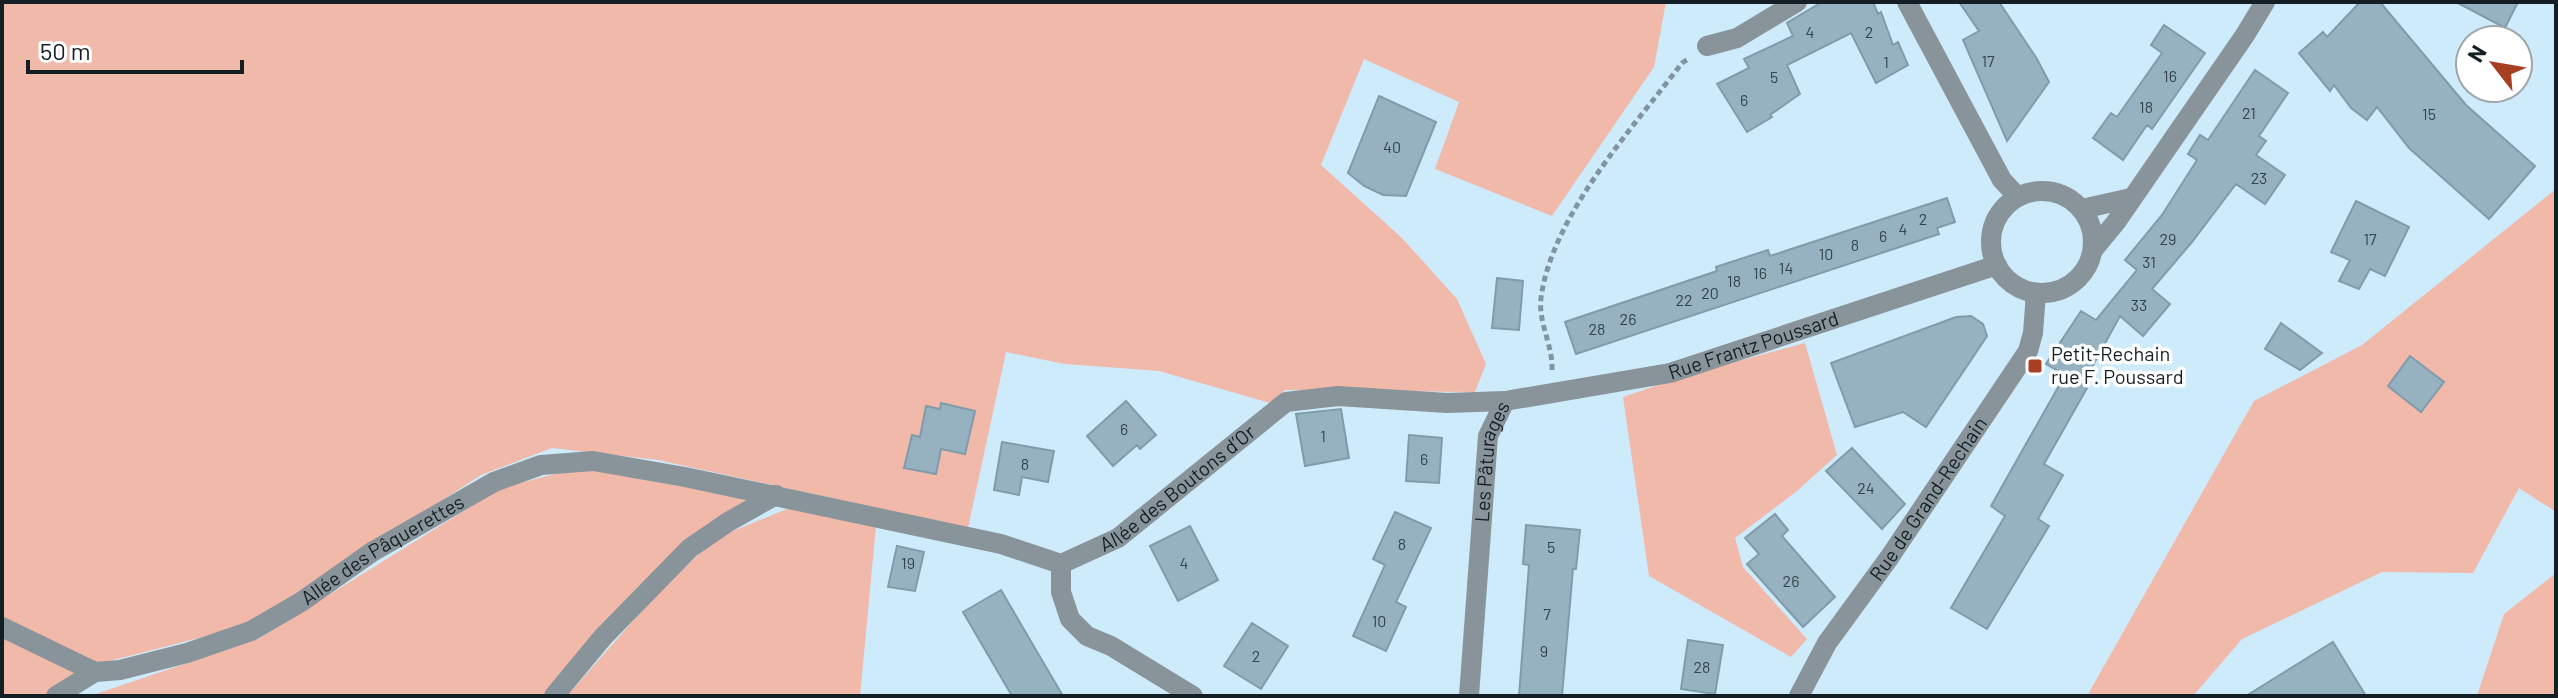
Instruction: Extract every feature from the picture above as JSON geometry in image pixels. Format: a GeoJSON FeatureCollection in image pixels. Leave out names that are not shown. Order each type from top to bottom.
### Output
{"type":"FeatureCollection","features":[{"type":"Feature","properties":{"kind":"street"},"geometry":{"type":"LineString","coordinates":[[1707,46],[1737,38],[1797,2]]}},
{"type":"Feature","properties":{"kind":"street"},"geometry":{"type":"LineString","coordinates":[[1907,2],[2002,180],[2018,197]]}},
{"type":"Feature","properties":{"kind":"street"},"geometry":{"type":"LineString","coordinates":[[2093,250],[2093,236],[2082,209],[2069,198],[2052,192],[2035,192],[2018,197],[2006,207],[1992,234],[1992,250],[1997,265],[2013,284],[2036,293],[2050,292],[2078,279],[2093,250],[2116,222],[2265,2]]}},
{"type":"Feature","properties":{"kind":"street"},"geometry":{"type":"LineString","coordinates":[[2082,209],[2131,198]]}},
{"type":"Feature","properties":{"kind":"street","name":"Rue Frantz Poussard"},"geometry":{"type":"LineString","coordinates":[[1505,401],[1670,373],[1997,265]]}},
{"type":"Feature","properties":{"kind":"street","name":"Rue de Grand-Rechain"},"geometry":{"type":"LineString","coordinates":[[1799,696],[1827,643],[1889,558],[2028,351],[2033,333],[2036,293]]}},
{"type":"Feature","properties":{"kind":"street","name":"Les Pâturages"},"geometry":{"type":"LineString","coordinates":[[1286,402],[1338,396],[1447,403],[1505,401],[1488,436],[1469,696]]}},
{"type":"Feature","properties":{"kind":"street","name":"Allée des Boutons d’Or"},"geometry":{"type":"LineString","coordinates":[[1061,564],[1118,538],[1286,402]]}},
{"type":"Feature","properties":{"kind":"street","name":"Allée des Pâquerettes"},"geometry":{"type":"LineString","coordinates":[[95,672],[120,670],[187,653],[251,631],[301,602],[372,552],[494,482],[541,465],[593,461],[776,495],[1001,544],[1061,564]]}},
{"type":"Feature","properties":{"kind":"street"},"geometry":{"type":"LineString","coordinates":[[554,696],[603,637],[690,548],[776,495]]}},
{"type":"Feature","properties":{"kind":"street"},"geometry":{"type":"LineString","coordinates":[[1061,564],[1061,592],[1070,619],[1087,636],[1111,646],[1193,696]]}},
{"type":"Feature","properties":{"kind":"street"},"geometry":{"type":"LineString","coordinates":[[2,627],[95,672]]}},
{"type":"Feature","properties":{"kind":"street"},"geometry":{"type":"LineString","coordinates":[[56,696],[95,672]]}},
{"type":"Feature","properties":{"kind":"path"},"geometry":{"type":"LineString","coordinates":[[1550,395],[1552,361],[1540,318],[1541,296],[1552,257],[1583,193],[1682,63],[1707,46]]}},
{"type":"Feature","properties":{"kind":"shaded area"},"geometry":{"type":"Polygon","coordinates":[[[2,2],[1666,2],[1654,67],[1552,216],[1435,169],[1459,102],[1364,59],[1321,165],[1402,238],[1457,299],[1486,364],[1475,392],[1285,390],[1270,403],[1159,371],[1065,364],[1006,352],[968,528],[658,460],[552,448],[481,475],[253,624],[98,664],[2,620],[2,2]]]}},
{"type":"Feature","properties":{"kind":"shaded area"},"geometry":{"type":"Polygon","coordinates":[[[2556,189],[2556,512],[2519,488],[2473,573],[2382,572],[2242,639],[2193,696],[2087,696],[2254,401],[2362,345],[2556,189]]]}},
{"type":"Feature","properties":{"kind":"shaded area"},"geometry":{"type":"Polygon","coordinates":[[[1805,343],[1837,455],[1797,491],[1735,538],[1743,567],[1807,639],[1791,657],[1649,576],[1623,397],[1684,376],[1805,343]]]}},
{"type":"Feature","properties":{"kind":"shaded area"},"geometry":{"type":"Polygon","coordinates":[[[581,467],[762,499],[690,539],[547,696],[90,696],[258,639],[501,488],[581,467]]]}},
{"type":"Feature","properties":{"kind":"shaded area"},"geometry":{"type":"Polygon","coordinates":[[[794,506],[876,526],[860,696],[567,696],[655,596],[716,538],[794,506]]]}},
{"type":"Feature","properties":{"kind":"shaded area"},"geometry":{"type":"Polygon","coordinates":[[[2556,573],[2556,696],[2477,696],[2504,614],[2556,573]]]}},
{"type":"Feature","properties":{"kind":"shaded area"},"geometry":{"type":"Polygon","coordinates":[[[2,634],[79,674],[45,696],[2,696],[2,634]]]}},
{"type":"Feature","properties":{"kind":"building"},"geometry":{"type":"Polygon","coordinates":[[[1822,2],[1873,2],[1878,14],[1881,12],[1893,45],[1898,42],[1908,65],[1876,83],[1851,33],[1787,65],[1800,94],[1747,132],[1717,84],[1749,68],[1744,59],[1793,36],[1787,23],[1822,2]]]}},
{"type":"Feature","properties":{"kind":"building"},"geometry":{"type":"Polygon","coordinates":[[[1959,2],[1999,2],[2049,82],[2007,141],[1963,40],[1979,31],[1959,2]]]}},
{"type":"Feature","properties":{"kind":"building"},"geometry":{"type":"Polygon","coordinates":[[[2360,2],[2380,2],[2454,91],[2454,104],[2465,104],[2535,166],[2489,219],[2409,148],[2377,107],[2367,120],[2351,108],[2334,85],[2330,91],[2299,53],[2323,32],[2327,37],[2360,2]]]}},
{"type":"Feature","properties":{"kind":"building"},"geometry":{"type":"Polygon","coordinates":[[[2456,2],[2518,2],[2507,24],[2497,24],[2456,2]]]}},
{"type":"Feature","properties":{"kind":"building"},"geometry":{"type":"Polygon","coordinates":[[[2164,25],[2205,53],[2152,129],[2147,125],[2123,160],[2093,138],[2111,113],[2117,117],[2162,53],[2151,45],[2164,25]]]}},
{"type":"Feature","properties":{"kind":"building"},"geometry":{"type":"Polygon","coordinates":[[[2255,70],[2288,93],[2259,136],[2266,141],[2256,155],[2285,175],[2265,204],[2236,184],[2152,289],[2170,304],[2143,336],[2120,316],[2082,385],[2087,388],[2044,464],[2063,475],[2038,519],[2049,526],[1987,629],[1951,608],[2005,516],[1991,506],[2065,375],[2046,364],[2081,311],[2096,320],[2137,270],[2125,260],[2162,215],[2197,160],[2188,154],[2200,135],[2208,140],[2255,70]]]}},
{"type":"Feature","properties":{"kind":"building"},"geometry":{"type":"Polygon","coordinates":[[[1379,96],[1436,122],[1406,196],[1383,195],[1364,186],[1348,173],[1379,96]]]}},
{"type":"Feature","properties":{"kind":"building"},"geometry":{"type":"Polygon","coordinates":[[[1947,198],[1955,222],[1937,228],[1939,234],[1576,354],[1565,322],[1717,271],[1716,267],[1768,250],[1770,256],[1947,198]]]}},
{"type":"Feature","properties":{"kind":"building"},"geometry":{"type":"Polygon","coordinates":[[[2356,201],[2409,227],[2385,276],[2370,269],[2359,289],[2339,281],[2350,260],[2331,252],[2356,201]]]}},
{"type":"Feature","properties":{"kind":"building"},"geometry":{"type":"Polygon","coordinates":[[[1497,278],[1523,281],[1519,330],[1492,328],[1497,278]]]}},
{"type":"Feature","properties":{"kind":"building"},"geometry":{"type":"Polygon","coordinates":[[[1971,316],[1983,324],[1987,336],[1926,427],[1903,412],[1855,427],[1831,363],[1956,317],[1971,316]]]}},
{"type":"Feature","properties":{"kind":"building"},"geometry":{"type":"Polygon","coordinates":[[[2281,323],[2322,353],[2300,370],[2265,349],[2281,323]]]}},
{"type":"Feature","properties":{"kind":"building"},"geometry":{"type":"Polygon","coordinates":[[[2410,356],[2444,382],[2421,412],[2388,386],[2410,356]]]}},
{"type":"Feature","properties":{"kind":"building"},"geometry":{"type":"Polygon","coordinates":[[[1126,401],[1156,435],[1140,449],[1137,445],[1113,466],[1087,436],[1126,401]]]}},
{"type":"Feature","properties":{"kind":"building"},"geometry":{"type":"Polygon","coordinates":[[[941,403],[975,411],[965,454],[941,449],[936,474],[904,468],[912,435],[920,437],[926,406],[940,409],[941,403]]]}},
{"type":"Feature","properties":{"kind":"building"},"geometry":{"type":"Polygon","coordinates":[[[1341,409],[1349,458],[1305,466],[1296,414],[1341,409]]]}},
{"type":"Feature","properties":{"kind":"building"},"geometry":{"type":"Polygon","coordinates":[[[1409,435],[1442,438],[1439,483],[1406,481],[1409,435]]]}},
{"type":"Feature","properties":{"kind":"building"},"geometry":{"type":"Polygon","coordinates":[[[1002,442],[1054,451],[1048,482],[1022,477],[1019,495],[994,490],[1002,442]]]}},
{"type":"Feature","properties":{"kind":"building"},"geometry":{"type":"Polygon","coordinates":[[[1852,448],[1905,504],[1882,529],[1826,471],[1852,448]]]}},
{"type":"Feature","properties":{"kind":"building"},"geometry":{"type":"Polygon","coordinates":[[[1395,512],[1431,528],[1396,602],[1406,607],[1386,651],[1353,636],[1385,565],[1373,559],[1395,512]]]}},
{"type":"Feature","properties":{"kind":"building"},"geometry":{"type":"Polygon","coordinates":[[[1775,514],[1788,530],[1782,536],[1835,597],[1803,627],[1747,564],[1759,554],[1745,538],[1775,514]]]}},
{"type":"Feature","properties":{"kind":"building"},"geometry":{"type":"Polygon","coordinates":[[[1526,525],[1580,530],[1576,569],[1573,569],[1562,696],[1519,696],[1529,565],[1523,564],[1526,525]]]}},
{"type":"Feature","properties":{"kind":"building"},"geometry":{"type":"Polygon","coordinates":[[[1190,526],[1218,580],[1178,601],[1150,546],[1190,526]]]}},
{"type":"Feature","properties":{"kind":"building"},"geometry":{"type":"Polygon","coordinates":[[[897,546],[924,552],[915,591],[888,587],[897,546]]]}},
{"type":"Feature","properties":{"kind":"building"},"geometry":{"type":"Polygon","coordinates":[[[1001,590],[1063,696],[1012,696],[963,612],[1001,590]]]}},
{"type":"Feature","properties":{"kind":"building"},"geometry":{"type":"Polygon","coordinates":[[[1252,623],[1288,646],[1261,689],[1224,666],[1252,623]]]}},
{"type":"Feature","properties":{"kind":"building"},"geometry":{"type":"Polygon","coordinates":[[[1688,640],[1723,645],[1715,694],[1681,689],[1688,640]]]}},
{"type":"Feature","properties":{"kind":"building"},"geometry":{"type":"Polygon","coordinates":[[[2333,642],[2366,696],[2246,696],[2333,642]]]}},
{"type":"Feature","properties":{"kind":"place","name":"Petit-Rechain rue F. Poussard"},"geometry":{"type":"Point","coordinates":[2035,366]}}]}
